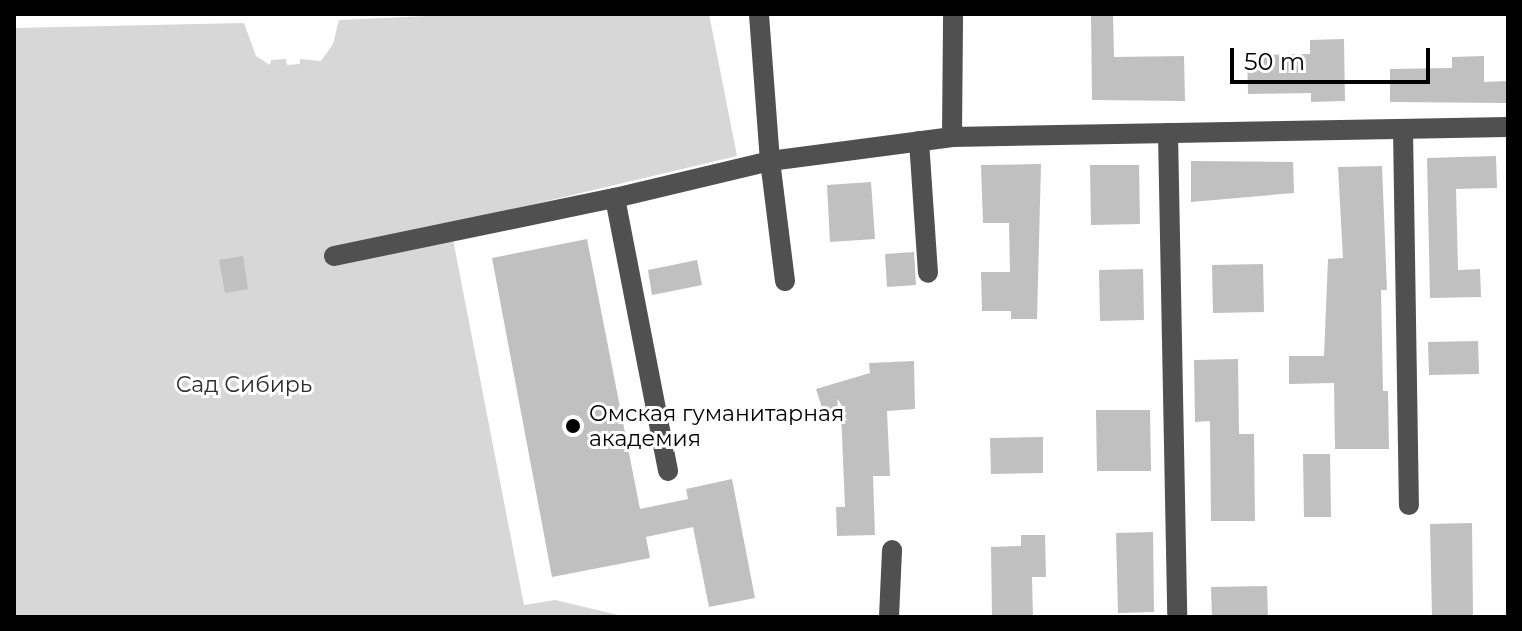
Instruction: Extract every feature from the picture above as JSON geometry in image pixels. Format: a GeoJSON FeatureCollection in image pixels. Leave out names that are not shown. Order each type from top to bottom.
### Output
{"type":"FeatureCollection","features":[{"type":"Feature","properties":{"kind":"street"},"geometry":{"type":"LineString","coordinates":[[759,14],[770,161],[785,281]]}},
{"type":"Feature","properties":{"kind":"street"},"geometry":{"type":"LineString","coordinates":[[952,137],[953,14]]}},
{"type":"Feature","properties":{"kind":"street"},"geometry":{"type":"LineString","coordinates":[[334,256],[615,198],[770,161],[952,137],[1508,127]]}},
{"type":"Feature","properties":{"kind":"street"},"geometry":{"type":"LineString","coordinates":[[1403,129],[1409,505]]}},
{"type":"Feature","properties":{"kind":"street"},"geometry":{"type":"LineString","coordinates":[[1168,133],[1177,617]]}},
{"type":"Feature","properties":{"kind":"street"},"geometry":{"type":"LineString","coordinates":[[919,141],[928,273]]}},
{"type":"Feature","properties":{"kind":"street"},"geometry":{"type":"LineString","coordinates":[[615,198],[668,471]]}},
{"type":"Feature","properties":{"kind":"street"},"geometry":{"type":"LineString","coordinates":[[889,617],[892,550]]}},
{"type":"Feature","properties":{"kind":"green space","name":"Сад Сибирь"},"geometry":{"type":"Polygon","coordinates":[[[472,14],[709,14],[737,156],[450,224],[524,605],[555,600],[627,617],[14,617],[14,28],[244,23],[256,56],[270,65],[271,60],[286,59],[287,65],[300,64],[300,59],[321,61],[333,44],[339,20],[472,14]]]}},
{"type":"Feature","properties":{"kind":"building"},"geometry":{"type":"Polygon","coordinates":[[[1091,14],[1113,14],[1114,57],[1184,56],[1185,101],[1092,100],[1091,14]]]}},
{"type":"Feature","properties":{"kind":"building"},"geometry":{"type":"Polygon","coordinates":[[[1344,39],[1345,101],[1311,102],[1311,93],[1248,94],[1247,55],[1310,54],[1310,40],[1344,39]]]}},
{"type":"Feature","properties":{"kind":"building"},"geometry":{"type":"Polygon","coordinates":[[[1484,56],[1484,82],[1508,81],[1508,103],[1390,102],[1390,69],[1452,68],[1452,57],[1484,56]]]}},
{"type":"Feature","properties":{"kind":"building"},"geometry":{"type":"Polygon","coordinates":[[[1496,156],[1497,188],[1456,189],[1458,270],[1480,269],[1481,297],[1430,298],[1427,158],[1496,156]]]}},
{"type":"Feature","properties":{"kind":"building"},"geometry":{"type":"Polygon","coordinates":[[[1191,161],[1293,162],[1294,193],[1191,202],[1191,161]]]}},
{"type":"Feature","properties":{"kind":"building"},"geometry":{"type":"Polygon","coordinates":[[[1041,164],[1037,319],[1011,319],[1011,311],[982,311],[981,272],[1010,272],[1009,223],[983,223],[981,165],[1041,164]]]}},
{"type":"Feature","properties":{"kind":"building"},"geometry":{"type":"Polygon","coordinates":[[[1090,165],[1139,165],[1140,224],[1091,225],[1090,165]]]}},
{"type":"Feature","properties":{"kind":"building"},"geometry":{"type":"Polygon","coordinates":[[[1382,166],[1387,290],[1381,290],[1383,391],[1388,391],[1389,449],[1335,449],[1334,383],[1289,384],[1289,356],[1324,356],[1328,259],[1343,258],[1338,167],[1382,166]]]}},
{"type":"Feature","properties":{"kind":"building"},"geometry":{"type":"Polygon","coordinates":[[[871,182],[875,239],[830,242],[827,185],[871,182]]]}},
{"type":"Feature","properties":{"kind":"building","name":"Омская гуманитарная академия"},"geometry":{"type":"Polygon","coordinates":[[[587,239],[640,509],[688,499],[686,489],[732,479],[755,598],[709,607],[693,527],[646,537],[650,558],[552,577],[492,258],[587,239]]]}},
{"type":"Feature","properties":{"kind":"building"},"geometry":{"type":"Polygon","coordinates":[[[914,252],[916,285],[887,287],[885,254],[914,252]]]}},
{"type":"Feature","properties":{"kind":"building"},"geometry":{"type":"Polygon","coordinates":[[[243,256],[248,289],[225,293],[219,260],[243,256]]]}},
{"type":"Feature","properties":{"kind":"building"},"geometry":{"type":"Polygon","coordinates":[[[697,260],[702,285],[652,295],[648,270],[697,260]]]}},
{"type":"Feature","properties":{"kind":"building"},"geometry":{"type":"Polygon","coordinates":[[[1263,264],[1264,312],[1213,313],[1212,265],[1263,264]]]}},
{"type":"Feature","properties":{"kind":"building"},"geometry":{"type":"Polygon","coordinates":[[[1143,269],[1144,320],[1100,321],[1099,270],[1143,269]]]}},
{"type":"Feature","properties":{"kind":"building"},"geometry":{"type":"Polygon","coordinates":[[[1478,341],[1479,374],[1429,375],[1428,342],[1478,341]]]}},
{"type":"Feature","properties":{"kind":"building"},"geometry":{"type":"Polygon","coordinates":[[[1238,359],[1239,434],[1254,434],[1255,521],[1211,521],[1210,421],[1195,422],[1194,360],[1238,359]]]}},
{"type":"Feature","properties":{"kind":"building"},"geometry":{"type":"Polygon","coordinates":[[[914,361],[915,409],[887,411],[890,476],[873,476],[875,535],[837,536],[836,507],[845,507],[841,413],[825,417],[816,389],[870,373],[869,363],[914,361]]]}},
{"type":"Feature","properties":{"kind":"building"},"geometry":{"type":"Polygon","coordinates":[[[1096,410],[1150,410],[1151,471],[1097,471],[1096,410]]]}},
{"type":"Feature","properties":{"kind":"building"},"geometry":{"type":"Polygon","coordinates":[[[1043,437],[1043,473],[991,474],[990,438],[1043,437]]]}},
{"type":"Feature","properties":{"kind":"building"},"geometry":{"type":"Polygon","coordinates":[[[1303,454],[1330,454],[1331,517],[1304,517],[1303,454]]]}},
{"type":"Feature","properties":{"kind":"building"},"geometry":{"type":"Polygon","coordinates":[[[1472,523],[1473,617],[1432,617],[1430,524],[1472,523]]]}},
{"type":"Feature","properties":{"kind":"building"},"geometry":{"type":"Polygon","coordinates":[[[1153,532],[1154,612],[1118,613],[1116,533],[1153,532]]]}},
{"type":"Feature","properties":{"kind":"building"},"geometry":{"type":"Polygon","coordinates":[[[1021,535],[1045,535],[1046,577],[1032,577],[1033,617],[992,617],[991,547],[1021,546],[1021,535]]]}},
{"type":"Feature","properties":{"kind":"building"},"geometry":{"type":"Polygon","coordinates":[[[1267,586],[1268,617],[1212,617],[1211,587],[1267,586]]]}},
{"type":"Feature","properties":{"kind":"place","name":"Омская гуманитарная академия"},"geometry":{"type":"Point","coordinates":[573,426]}}]}
